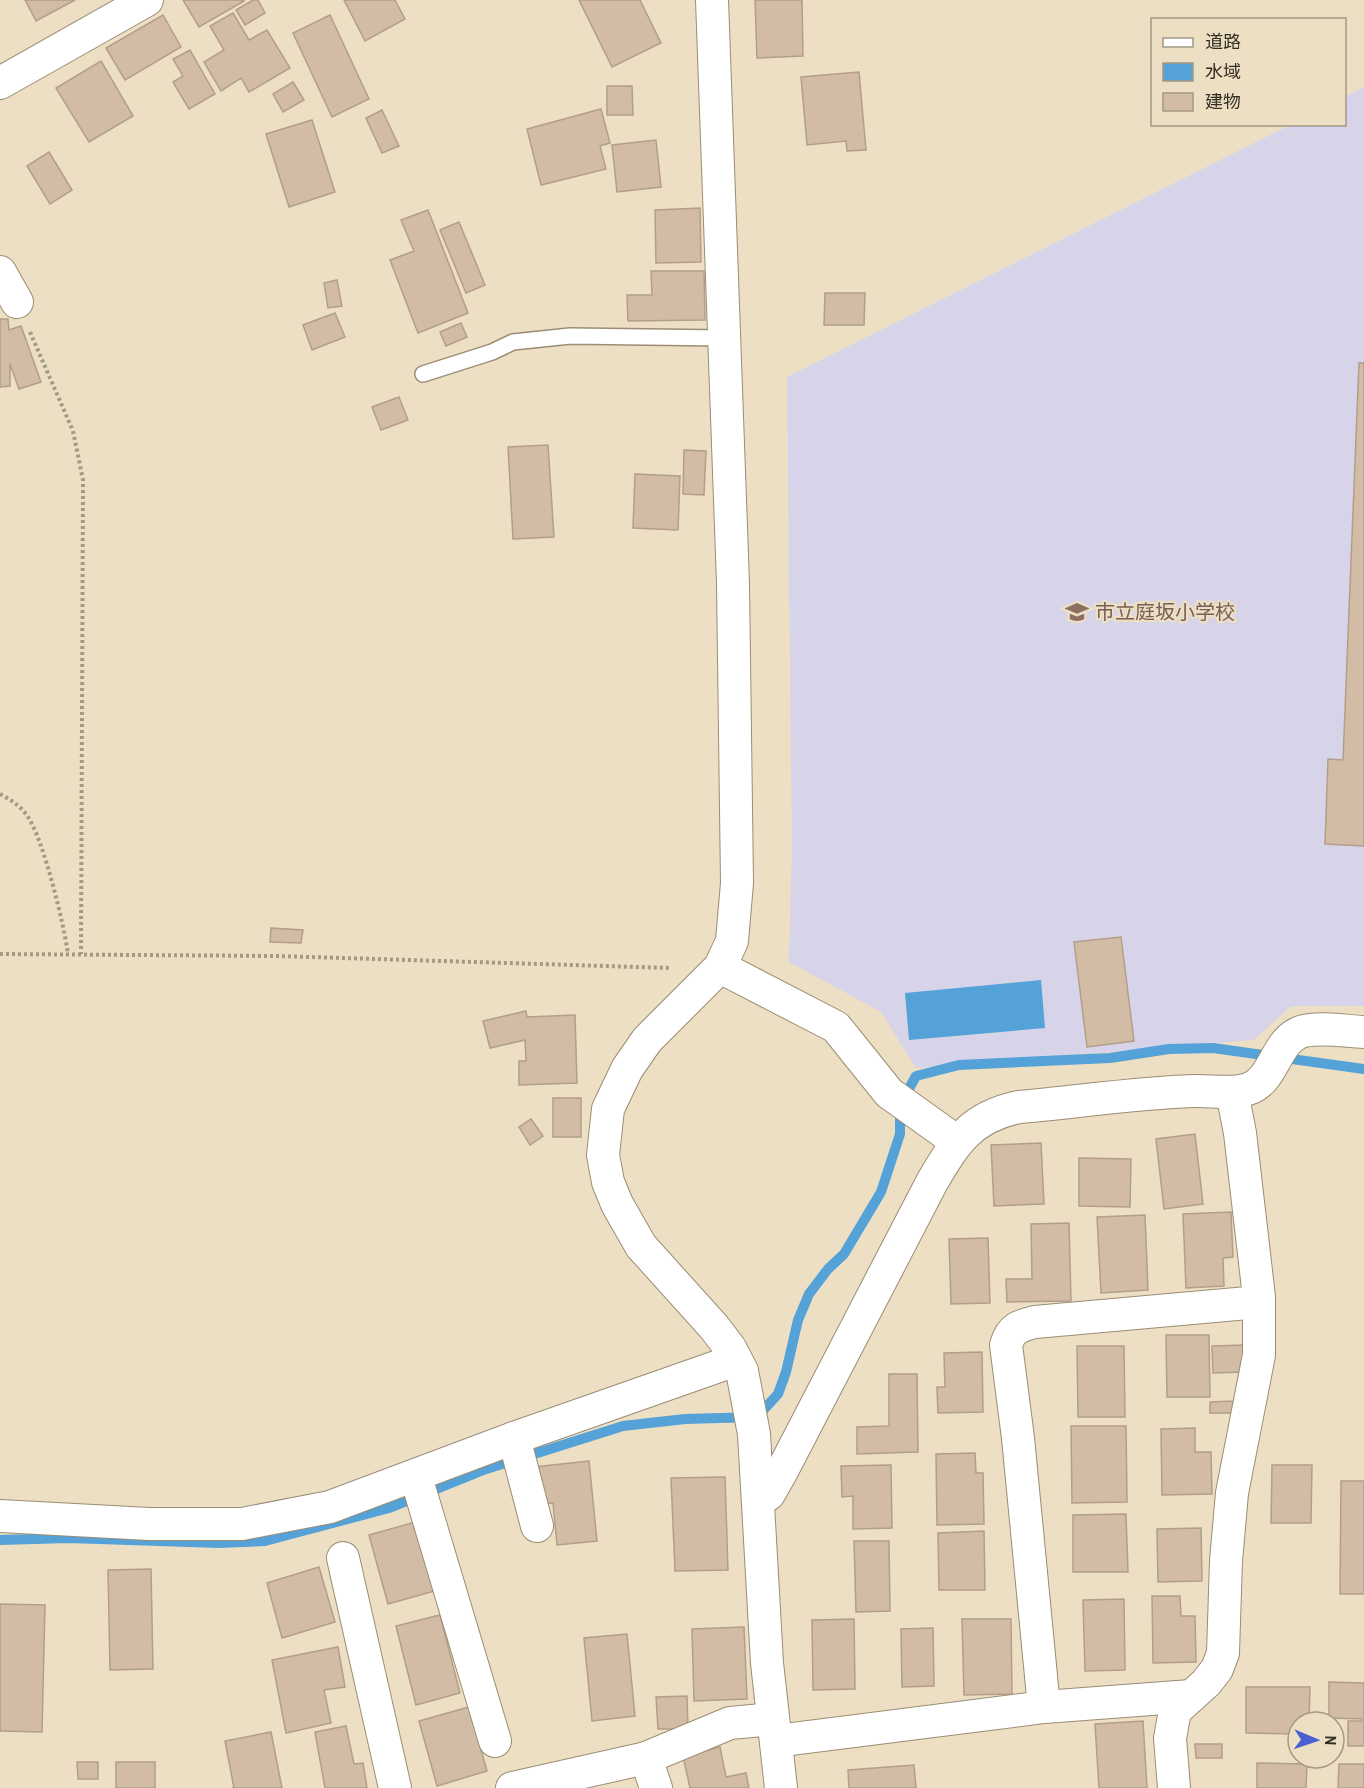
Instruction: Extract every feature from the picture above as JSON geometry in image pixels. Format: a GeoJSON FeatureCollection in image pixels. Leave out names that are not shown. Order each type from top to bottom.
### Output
{"type":"FeatureCollection","features":[{"type":"Feature","properties":{"kind":"street"},"geometry":{"type":"LineString","coordinates":[[0,82],[147,0]]}},
{"type":"Feature","properties":{"kind":"street"},"geometry":{"type":"LineString","coordinates":[[712,0],[733,583],[737,883],[732,940],[720,967],[647,1040],[627,1069],[608,1109],[603,1155],[608,1182],[617,1204],[641,1246],[708,1320],[730,1348],[740,1373],[754,1434],[767,1663],[781,1788]]}},
{"type":"Feature","properties":{"kind":"street"},"geometry":{"type":"LineString","coordinates":[[0,272],[17,302]]}},
{"type":"Feature","properties":{"kind":"street"},"geometry":{"type":"LineString","coordinates":[[720,967],[836,1027],[889,1093],[945,1132]]}},
{"type":"Feature","properties":{"kind":"street"},"geometry":{"type":"LineString","coordinates":[[945,1132],[998,1112],[1019,1107],[1194,1091],[1232,1092],[1249,1089],[1259,1083],[1287,1042],[1296,1035],[1316,1030],[1364,1032]]}},
{"type":"Feature","properties":{"kind":"street"},"geometry":{"type":"LineString","coordinates":[[1174,1788],[1171,1724],[1175,1711],[1217,1669],[1223,1653],[1229,1517],[1259,1355],[1259,1302],[1232,1092]]}},
{"type":"Feature","properties":{"kind":"street"},"geometry":{"type":"LineString","coordinates":[[759,1500],[769,1494],[782,1471],[932,1182],[945,1132]]}},
{"type":"Feature","properties":{"kind":"street"},"geometry":{"type":"LineString","coordinates":[[1044,1707],[1018,1438],[1006,1345],[1009,1335],[1016,1327],[1035,1322],[1259,1302]]}},
{"type":"Feature","properties":{"kind":"street"},"geometry":{"type":"LineString","coordinates":[[0,1516],[149,1524],[242,1524],[330,1507],[514,1438],[740,1373]]}},
{"type":"Feature","properties":{"kind":"street"},"geometry":{"type":"LineString","coordinates":[[514,1438],[537,1526]]}},
{"type":"Feature","properties":{"kind":"street"},"geometry":{"type":"LineString","coordinates":[[416,1476],[495,1741]]}},
{"type":"Feature","properties":{"kind":"street"},"geometry":{"type":"LineString","coordinates":[[344,1558],[395,1788]]}},
{"type":"Feature","properties":{"kind":"street"},"geometry":{"type":"LineString","coordinates":[[512,1788],[646,1758],[730,1723],[775,1730],[1191,1696]]}},
{"type":"Feature","properties":{"kind":"street"},"geometry":{"type":"LineString","coordinates":[[646,1758],[656,1788]]}},
{"type":"Feature","properties":{"kind":"lane"},"geometry":{"type":"LineString","coordinates":[[423,374],[492,352],[513,342],[570,336],[724,338]]}},
{"type":"Feature","properties":{"kind":"path"},"geometry":{"type":"LineString","coordinates":[[17,302],[73,430],[82,480],[81,954]]}},
{"type":"Feature","properties":{"kind":"path"},"geometry":{"type":"LineString","coordinates":[[0,794],[15,802],[28,818],[36,834],[65,932],[68,954]]}},
{"type":"Feature","properties":{"kind":"path"},"geometry":{"type":"LineString","coordinates":[[0,954],[277,956],[658,969],[720,967]]}},
{"type":"Feature","properties":{"kind":"shaded area","name":"市立庭坂小学校"},"geometry":{"type":"Polygon","coordinates":[[[1364,87],[1364,1006],[1291,1006],[1254,1040],[916,1068],[881,1012],[789,962],[792,847],[787,377],[1288,126],[1346,126],[1346,96],[1364,87]]]}},
{"type":"Feature","properties":{"kind":"water"},"geometry":{"type":"Polygon","coordinates":[[[1041,980],[1045,1028],[909,1040],[905,993],[1041,980]]]}},
{"type":"Feature","properties":{"kind":"building"},"geometry":{"type":"Polygon","coordinates":[[[25,0],[75,0],[36,21],[25,0]]]}},
{"type":"Feature","properties":{"kind":"building"},"geometry":{"type":"Polygon","coordinates":[[[183,0],[243,0],[244,1],[199,27],[183,0]]]}},
{"type":"Feature","properties":{"kind":"building"},"geometry":{"type":"Polygon","coordinates":[[[253,0],[258,0],[265,13],[245,25],[236,10],[253,0]]]}},
{"type":"Feature","properties":{"kind":"building"},"geometry":{"type":"Polygon","coordinates":[[[344,0],[395,0],[405,19],[365,41],[344,0]]]}},
{"type":"Feature","properties":{"kind":"building"},"geometry":{"type":"Polygon","coordinates":[[[579,0],[640,0],[661,43],[612,67],[579,0]]]}},
{"type":"Feature","properties":{"kind":"building"},"geometry":{"type":"Polygon","coordinates":[[[755,0],[802,0],[803,56],[757,58],[755,0]]]}},
{"type":"Feature","properties":{"kind":"building"},"geometry":{"type":"Polygon","coordinates":[[[233,13],[249,40],[267,30],[290,68],[249,92],[241,78],[221,91],[204,62],[224,50],[210,26],[233,13]]]}},
{"type":"Feature","properties":{"kind":"building"},"geometry":{"type":"Polygon","coordinates":[[[163,15],[181,47],[125,80],[106,48],[163,15]]]}},
{"type":"Feature","properties":{"kind":"building"},"geometry":{"type":"Polygon","coordinates":[[[330,15],[369,99],[332,117],[293,33],[330,15]]]}},
{"type":"Feature","properties":{"kind":"building"},"geometry":{"type":"Polygon","coordinates":[[[190,50],[215,94],[189,109],[173,82],[183,76],[173,59],[190,50]]]}},
{"type":"Feature","properties":{"kind":"building"},"geometry":{"type":"Polygon","coordinates":[[[101,61],[133,116],[89,142],[56,88],[101,61]]]}},
{"type":"Feature","properties":{"kind":"building"},"geometry":{"type":"Polygon","coordinates":[[[859,72],[866,150],[847,151],[846,141],[807,145],[801,77],[859,72]]]}},
{"type":"Feature","properties":{"kind":"building"},"geometry":{"type":"Polygon","coordinates":[[[293,82],[304,100],[283,112],[273,94],[293,82]]]}},
{"type":"Feature","properties":{"kind":"building"},"geometry":{"type":"Polygon","coordinates":[[[607,86],[632,86],[633,115],[607,115],[607,86]]]}},
{"type":"Feature","properties":{"kind":"building"},"geometry":{"type":"Polygon","coordinates":[[[601,109],[610,143],[600,146],[606,169],[541,185],[527,129],[601,109]]]}},
{"type":"Feature","properties":{"kind":"building"},"geometry":{"type":"Polygon","coordinates":[[[382,110],[399,146],[382,153],[366,118],[382,110]]]}},
{"type":"Feature","properties":{"kind":"building"},"geometry":{"type":"Polygon","coordinates":[[[312,120],[335,192],[289,207],[266,134],[312,120]]]}},
{"type":"Feature","properties":{"kind":"building"},"geometry":{"type":"Polygon","coordinates":[[[656,140],[661,187],[617,192],[612,145],[656,140]]]}},
{"type":"Feature","properties":{"kind":"building"},"geometry":{"type":"Polygon","coordinates":[[[49,152],[72,190],[50,204],[27,166],[49,152]]]}},
{"type":"Feature","properties":{"kind":"building"},"geometry":{"type":"Polygon","coordinates":[[[700,208],[701,262],[656,263],[655,210],[700,208]]]}},
{"type":"Feature","properties":{"kind":"building"},"geometry":{"type":"Polygon","coordinates":[[[428,210],[468,313],[418,333],[390,260],[414,251],[401,220],[428,210]]]}},
{"type":"Feature","properties":{"kind":"building"},"geometry":{"type":"Polygon","coordinates":[[[459,222],[485,285],[466,293],[440,230],[459,222]]]}},
{"type":"Feature","properties":{"kind":"building"},"geometry":{"type":"Polygon","coordinates":[[[651,271],[704,271],[705,320],[628,321],[627,295],[652,295],[651,271]]]}},
{"type":"Feature","properties":{"kind":"building"},"geometry":{"type":"Polygon","coordinates":[[[337,280],[342,306],[328,308],[324,283],[337,280]]]}},
{"type":"Feature","properties":{"kind":"building"},"geometry":{"type":"Polygon","coordinates":[[[825,293],[865,293],[864,325],[824,325],[825,293]]]}},
{"type":"Feature","properties":{"kind":"building"},"geometry":{"type":"Polygon","coordinates":[[[335,313],[345,337],[312,350],[303,325],[335,313]]]}},
{"type":"Feature","properties":{"kind":"building"},"geometry":{"type":"Polygon","coordinates":[[[0,319],[8,319],[9,330],[21,326],[41,382],[19,389],[10,364],[10,386],[0,387],[0,319]]]}},
{"type":"Feature","properties":{"kind":"building"},"geometry":{"type":"Polygon","coordinates":[[[461,323],[467,337],[446,346],[440,332],[461,323]]]}},
{"type":"Feature","properties":{"kind":"building"},"geometry":{"type":"Polygon","coordinates":[[[1359,363],[1364,363],[1364,846],[1325,844],[1328,759],[1343,760],[1359,363]]]}},
{"type":"Feature","properties":{"kind":"building"},"geometry":{"type":"Polygon","coordinates":[[[399,397],[408,420],[381,430],[372,407],[399,397]]]}},
{"type":"Feature","properties":{"kind":"building"},"geometry":{"type":"Polygon","coordinates":[[[548,445],[554,537],[513,539],[508,447],[548,445]]]}},
{"type":"Feature","properties":{"kind":"building"},"geometry":{"type":"Polygon","coordinates":[[[684,450],[706,451],[704,495],[683,494],[684,450]]]}},
{"type":"Feature","properties":{"kind":"building"},"geometry":{"type":"Polygon","coordinates":[[[635,474],[680,476],[678,530],[633,528],[635,474]]]}},
{"type":"Feature","properties":{"kind":"building"},"geometry":{"type":"Polygon","coordinates":[[[271,928],[303,930],[301,943],[270,942],[271,928]]]}},
{"type":"Feature","properties":{"kind":"building"},"geometry":{"type":"Polygon","coordinates":[[[1121,937],[1134,1041],[1087,1047],[1074,942],[1121,937]]]}},
{"type":"Feature","properties":{"kind":"building"},"geometry":{"type":"Polygon","coordinates":[[[526,1011],[527,1017],[575,1015],[577,1083],[519,1085],[519,1061],[526,1061],[525,1040],[490,1048],[483,1021],[526,1011]]]}},
{"type":"Feature","properties":{"kind":"building"},"geometry":{"type":"Polygon","coordinates":[[[553,1098],[581,1098],[581,1137],[553,1137],[553,1098]]]}},
{"type":"Feature","properties":{"kind":"building"},"geometry":{"type":"Polygon","coordinates":[[[531,1119],[543,1136],[530,1145],[519,1127],[531,1119]]]}},
{"type":"Feature","properties":{"kind":"building"},"geometry":{"type":"Polygon","coordinates":[[[1195,1134],[1203,1204],[1164,1209],[1156,1139],[1195,1134]]]}},
{"type":"Feature","properties":{"kind":"building"},"geometry":{"type":"Polygon","coordinates":[[[1041,1143],[1044,1204],[994,1206],[991,1145],[1041,1143]]]}},
{"type":"Feature","properties":{"kind":"building"},"geometry":{"type":"Polygon","coordinates":[[[1079,1158],[1131,1159],[1130,1207],[1079,1206],[1079,1158]]]}},
{"type":"Feature","properties":{"kind":"building"},"geometry":{"type":"Polygon","coordinates":[[[1231,1212],[1233,1257],[1223,1258],[1224,1286],[1186,1288],[1183,1214],[1231,1212]]]}},
{"type":"Feature","properties":{"kind":"building"},"geometry":{"type":"Polygon","coordinates":[[[1145,1215],[1148,1290],[1101,1293],[1097,1217],[1145,1215]]]}},
{"type":"Feature","properties":{"kind":"building"},"geometry":{"type":"Polygon","coordinates":[[[1069,1223],[1071,1301],[1007,1302],[1006,1279],[1032,1279],[1031,1224],[1069,1223]]]}},
{"type":"Feature","properties":{"kind":"building"},"geometry":{"type":"Polygon","coordinates":[[[988,1238],[990,1303],[951,1304],[949,1239],[988,1238]]]}},
{"type":"Feature","properties":{"kind":"building"},"geometry":{"type":"Polygon","coordinates":[[[1166,1335],[1209,1335],[1210,1397],[1167,1397],[1166,1335]]]}},
{"type":"Feature","properties":{"kind":"building"},"geometry":{"type":"Polygon","coordinates":[[[1243,1345],[1243,1372],[1213,1373],[1212,1346],[1243,1345]]]}},
{"type":"Feature","properties":{"kind":"building"},"geometry":{"type":"Polygon","coordinates":[[[1077,1346],[1124,1346],[1125,1417],[1078,1417],[1077,1346]]]}},
{"type":"Feature","properties":{"kind":"building"},"geometry":{"type":"Polygon","coordinates":[[[982,1352],[983,1412],[938,1413],[937,1387],[945,1387],[944,1353],[982,1352]]]}},
{"type":"Feature","properties":{"kind":"building"},"geometry":{"type":"Polygon","coordinates":[[[889,1374],[917,1374],[918,1452],[857,1454],[857,1427],[889,1426],[889,1374]]]}},
{"type":"Feature","properties":{"kind":"building"},"geometry":{"type":"Polygon","coordinates":[[[1234,1401],[1234,1413],[1210,1413],[1210,1402],[1234,1401]]]}},
{"type":"Feature","properties":{"kind":"building"},"geometry":{"type":"Polygon","coordinates":[[[1071,1426],[1126,1426],[1127,1502],[1072,1503],[1071,1426]]]}},
{"type":"Feature","properties":{"kind":"building"},"geometry":{"type":"Polygon","coordinates":[[[1195,1428],[1195,1452],[1211,1452],[1212,1494],[1162,1495],[1161,1429],[1195,1428]]]}},
{"type":"Feature","properties":{"kind":"building"},"geometry":{"type":"Polygon","coordinates":[[[975,1453],[976,1473],[983,1473],[984,1524],[937,1525],[936,1454],[975,1453]]]}},
{"type":"Feature","properties":{"kind":"building"},"geometry":{"type":"Polygon","coordinates":[[[589,1461],[597,1541],[557,1545],[553,1503],[537,1504],[534,1467],[589,1461]]]}},
{"type":"Feature","properties":{"kind":"building"},"geometry":{"type":"Polygon","coordinates":[[[891,1465],[892,1528],[853,1529],[853,1496],[842,1497],[841,1466],[891,1465]]]}},
{"type":"Feature","properties":{"kind":"building"},"geometry":{"type":"Polygon","coordinates":[[[1272,1465],[1312,1465],[1311,1523],[1271,1523],[1272,1465]]]}},
{"type":"Feature","properties":{"kind":"building"},"geometry":{"type":"Polygon","coordinates":[[[725,1477],[728,1570],[675,1571],[671,1478],[725,1477]]]}},
{"type":"Feature","properties":{"kind":"building"},"geometry":{"type":"Polygon","coordinates":[[[1341,1481],[1364,1481],[1364,1594],[1340,1594],[1341,1481]]]}},
{"type":"Feature","properties":{"kind":"building"},"geometry":{"type":"Polygon","coordinates":[[[1126,1514],[1128,1572],[1073,1572],[1073,1515],[1126,1514]]]}},
{"type":"Feature","properties":{"kind":"building"},"geometry":{"type":"Polygon","coordinates":[[[419,1521],[438,1590],[388,1604],[369,1535],[419,1521]]]}},
{"type":"Feature","properties":{"kind":"building"},"geometry":{"type":"Polygon","coordinates":[[[1201,1528],[1202,1581],[1158,1582],[1157,1529],[1201,1528]]]}},
{"type":"Feature","properties":{"kind":"building"},"geometry":{"type":"Polygon","coordinates":[[[984,1531],[985,1590],[939,1590],[938,1533],[984,1531]]]}},
{"type":"Feature","properties":{"kind":"building"},"geometry":{"type":"Polygon","coordinates":[[[854,1541],[889,1541],[890,1611],[856,1612],[854,1541]]]}},
{"type":"Feature","properties":{"kind":"building"},"geometry":{"type":"Polygon","coordinates":[[[319,1567],[335,1622],[282,1638],[267,1583],[319,1567]]]}},
{"type":"Feature","properties":{"kind":"building"},"geometry":{"type":"Polygon","coordinates":[[[151,1569],[153,1669],[110,1670],[108,1570],[151,1569]]]}},
{"type":"Feature","properties":{"kind":"building"},"geometry":{"type":"Polygon","coordinates":[[[1152,1596],[1180,1596],[1181,1616],[1195,1616],[1196,1662],[1153,1663],[1152,1596]]]}},
{"type":"Feature","properties":{"kind":"building"},"geometry":{"type":"Polygon","coordinates":[[[1124,1599],[1125,1670],[1085,1671],[1083,1600],[1124,1599]]]}},
{"type":"Feature","properties":{"kind":"building"},"geometry":{"type":"Polygon","coordinates":[[[0,1604],[45,1605],[42,1732],[0,1731],[0,1604]]]}},
{"type":"Feature","properties":{"kind":"building"},"geometry":{"type":"Polygon","coordinates":[[[440,1615],[460,1693],[416,1705],[396,1626],[440,1615]]]}},
{"type":"Feature","properties":{"kind":"building"},"geometry":{"type":"Polygon","coordinates":[[[854,1619],[855,1689],[813,1690],[812,1620],[854,1619]]]}},
{"type":"Feature","properties":{"kind":"building"},"geometry":{"type":"Polygon","coordinates":[[[962,1619],[1011,1619],[1012,1694],[964,1695],[962,1619]]]}},
{"type":"Feature","properties":{"kind":"building"},"geometry":{"type":"Polygon","coordinates":[[[744,1627],[747,1699],[694,1701],[692,1629],[744,1627]]]}},
{"type":"Feature","properties":{"kind":"building"},"geometry":{"type":"Polygon","coordinates":[[[933,1628],[934,1686],[902,1687],[901,1629],[933,1628]]]}},
{"type":"Feature","properties":{"kind":"building"},"geometry":{"type":"Polygon","coordinates":[[[627,1634],[635,1716],[592,1721],[584,1638],[627,1634]]]}},
{"type":"Feature","properties":{"kind":"building"},"geometry":{"type":"Polygon","coordinates":[[[338,1647],[345,1687],[324,1690],[331,1723],[286,1733],[272,1660],[338,1647]]]}},
{"type":"Feature","properties":{"kind":"building"},"geometry":{"type":"Polygon","coordinates":[[[1329,1682],[1364,1683],[1364,1719],[1346,1718],[1346,1710],[1329,1710],[1329,1682]]]}},
{"type":"Feature","properties":{"kind":"building"},"geometry":{"type":"Polygon","coordinates":[[[1246,1687],[1310,1687],[1309,1710],[1286,1710],[1286,1734],[1246,1733],[1246,1687]]]}},
{"type":"Feature","properties":{"kind":"building"},"geometry":{"type":"Polygon","coordinates":[[[687,1696],[688,1729],[658,1729],[656,1697],[687,1696]]]}},
{"type":"Feature","properties":{"kind":"building"},"geometry":{"type":"Polygon","coordinates":[[[469,1707],[487,1771],[437,1786],[419,1721],[469,1707]]]}},
{"type":"Feature","properties":{"kind":"building"},"geometry":{"type":"Polygon","coordinates":[[[1143,1721],[1147,1788],[1099,1788],[1095,1724],[1143,1721]]]}},
{"type":"Feature","properties":{"kind":"building"},"geometry":{"type":"Polygon","coordinates":[[[1348,1721],[1364,1721],[1364,1746],[1348,1746],[1348,1721]]]}},
{"type":"Feature","properties":{"kind":"building"},"geometry":{"type":"Polygon","coordinates":[[[346,1726],[354,1764],[363,1763],[367,1788],[325,1788],[315,1732],[346,1726]]]}},
{"type":"Feature","properties":{"kind":"building"},"geometry":{"type":"Polygon","coordinates":[[[271,1732],[282,1788],[234,1788],[225,1741],[271,1732]]]}},
{"type":"Feature","properties":{"kind":"building"},"geometry":{"type":"Polygon","coordinates":[[[1195,1744],[1222,1744],[1222,1758],[1196,1758],[1195,1744]]]}},
{"type":"Feature","properties":{"kind":"building"},"geometry":{"type":"Polygon","coordinates":[[[720,1747],[726,1777],[746,1773],[749,1788],[690,1788],[683,1756],[720,1747]]]}},
{"type":"Feature","properties":{"kind":"building"},"geometry":{"type":"Polygon","coordinates":[[[77,1762],[98,1762],[98,1779],[78,1779],[77,1762]]]}},
{"type":"Feature","properties":{"kind":"building"},"geometry":{"type":"Polygon","coordinates":[[[116,1762],[155,1762],[155,1788],[116,1788],[116,1762]]]}},
{"type":"Feature","properties":{"kind":"building"},"geometry":{"type":"Polygon","coordinates":[[[1257,1763],[1286,1764],[1286,1770],[1307,1770],[1306,1788],[1257,1788],[1257,1763]]]}},
{"type":"Feature","properties":{"kind":"building"},"geometry":{"type":"Polygon","coordinates":[[[1346,1764],[1364,1764],[1364,1788],[1338,1788],[1339,1770],[1346,1770],[1346,1764]]]}},
{"type":"Feature","properties":{"kind":"building"},"geometry":{"type":"Polygon","coordinates":[[[914,1765],[916,1788],[849,1788],[848,1770],[914,1765]]]}},
{"type":"Feature","properties":{"kind":"waterway"},"geometry":{"type":"LineString","coordinates":[[0,1540],[69,1538],[219,1543],[265,1541],[389,1508],[483,1470],[623,1426],[685,1419],[757,1417],[778,1394],[786,1372],[798,1320],[809,1294],[828,1269],[844,1254],[881,1192],[900,1134],[900,1105],[916,1076],[959,1065],[1110,1058],[1169,1049],[1213,1048],[1364,1069]]}},
{"type":"Feature","properties":{"kind":"place","name":"市立庭坂小学校"},"geometry":{"type":"Point","coordinates":[1077,612]}}]}
